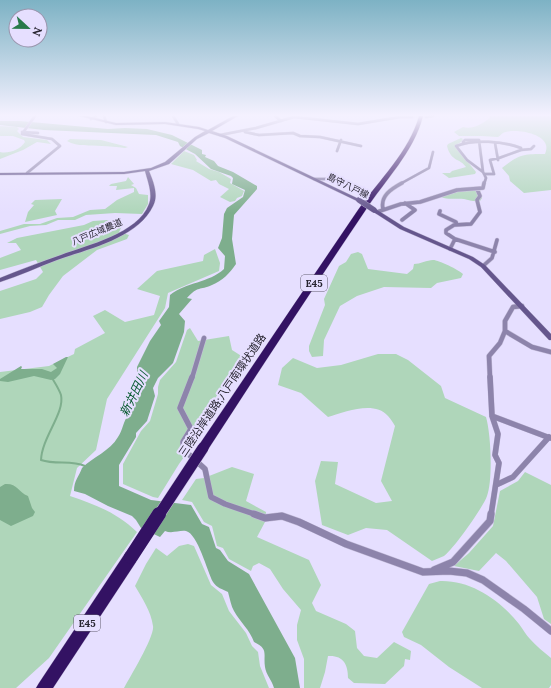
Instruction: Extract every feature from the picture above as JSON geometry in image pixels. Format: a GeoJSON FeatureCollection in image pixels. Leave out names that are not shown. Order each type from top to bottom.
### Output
{"type":"FeatureCollection","features":[{"type":"Feature","properties":{"kind":"highway","name":"三陸沿岸道路;八戸南環状道路"},"geometry":{"type":"LineString","coordinates":[[44,688],[363,208],[407,148]]}},
{"type":"Feature","properties":{"kind":"main road"},"geometry":{"type":"LineString","coordinates":[[0,174],[27,173],[39,175],[67,173],[124,173],[147,170],[164,164],[183,148]]}},
{"type":"Feature","properties":{"kind":"main road","name":"島守八戸線"},"geometry":{"type":"LineString","coordinates":[[248,148],[359,200],[378,210],[402,228],[471,258],[483,266],[551,338]]}},
{"type":"Feature","properties":{"kind":"main road","name":"八戸広域農道"},"geometry":{"type":"LineString","coordinates":[[0,280],[115,236],[136,223],[148,212],[153,202],[153,191],[147,170]]}},
{"type":"Feature","properties":{"kind":"street"},"geometry":{"type":"LineString","coordinates":[[27,173],[56,148]]}},
{"type":"Feature","properties":{"kind":"street"},"geometry":{"type":"LineString","coordinates":[[457,148],[476,169],[483,173],[494,174],[490,160],[498,160],[512,152],[532,148]]}},
{"type":"Feature","properties":{"kind":"street"},"geometry":{"type":"LineString","coordinates":[[378,210],[405,203],[420,202],[457,190],[483,188],[486,178],[483,173],[480,148]]}},
{"type":"Feature","properties":{"kind":"street"},"geometry":{"type":"LineString","coordinates":[[496,148],[498,160]]}},
{"type":"Feature","properties":{"kind":"street"},"geometry":{"type":"LineString","coordinates":[[378,210],[388,191],[429,168],[434,152]]}},
{"type":"Feature","properties":{"kind":"street"},"geometry":{"type":"LineString","coordinates":[[322,179],[328,176]]}},
{"type":"Feature","properties":{"kind":"street"},"geometry":{"type":"LineString","coordinates":[[314,179],[338,179]]}},
{"type":"Feature","properties":{"kind":"street"},"geometry":{"type":"LineString","coordinates":[[477,189],[480,196],[477,200],[480,212],[471,224],[457,224],[445,231],[455,239],[495,252]]}},
{"type":"Feature","properties":{"kind":"street"},"geometry":{"type":"LineString","coordinates":[[402,220],[415,210],[405,203]]}},
{"type":"Feature","properties":{"kind":"street"},"geometry":{"type":"LineString","coordinates":[[440,211],[439,214],[456,222],[457,224]]}},
{"type":"Feature","properties":{"kind":"street"},"geometry":{"type":"LineString","coordinates":[[450,249],[455,239]]}},
{"type":"Feature","properties":{"kind":"street"},"geometry":{"type":"LineString","coordinates":[[483,266],[492,258],[495,252],[497,240]]}},
{"type":"Feature","properties":{"kind":"street"},"geometry":{"type":"LineString","coordinates":[[434,570],[453,562],[490,521],[499,463],[495,455],[498,434],[492,416],[489,356],[500,342],[505,331],[505,321],[513,307],[522,306]]}},
{"type":"Feature","properties":{"kind":"street"},"geometry":{"type":"LineString","coordinates":[[505,331],[526,346],[537,350],[551,352]]}},
{"type":"Feature","properties":{"kind":"street"},"geometry":{"type":"LineString","coordinates":[[204,338],[197,364],[180,408],[191,429],[183,442],[182,447],[203,466],[211,497],[225,504],[265,518],[282,516],[299,522],[346,544],[385,557],[422,572],[434,570],[467,573],[483,580],[524,609],[551,631]]}},
{"type":"Feature","properties":{"kind":"street"},"geometry":{"type":"LineString","coordinates":[[492,416],[550,438],[513,476],[496,485]]}},
{"type":"Feature","properties":{"kind":"shaded area"},"geometry":{"type":"Polygon","coordinates":[[[18,148],[26,148],[0,159],[0,152],[14,151],[18,148]]]}},
{"type":"Feature","properties":{"kind":"shaded area"},"geometry":{"type":"Polygon","coordinates":[[[448,148],[457,148],[476,172],[475,174],[449,178],[442,173],[450,173],[466,167],[453,157],[448,148]]]}},
{"type":"Feature","properties":{"kind":"shaded area"},"geometry":{"type":"Polygon","coordinates":[[[546,148],[551,148],[551,190],[524,193],[510,181],[509,176],[502,168],[518,157],[532,154],[545,154],[546,148]]]}},
{"type":"Feature","properties":{"kind":"shaded area"},"geometry":{"type":"Polygon","coordinates":[[[184,151],[194,155],[197,160],[196,161],[209,169],[219,172],[231,179],[230,183],[244,191],[242,196],[237,198],[235,201],[230,202],[220,197],[229,189],[219,184],[216,180],[211,181],[193,170],[171,164],[184,151]]]}},
{"type":"Feature","properties":{"kind":"shaded area"},"geometry":{"type":"Polygon","coordinates":[[[128,177],[134,184],[131,185],[136,188],[139,194],[148,195],[148,204],[142,214],[115,213],[86,215],[75,220],[58,220],[46,225],[30,226],[0,234],[0,231],[24,224],[40,224],[57,218],[73,217],[90,210],[105,209],[117,200],[134,192],[134,188],[116,190],[117,186],[109,186],[111,184],[126,181],[128,177]]]}},
{"type":"Feature","properties":{"kind":"shaded area"},"geometry":{"type":"Polygon","coordinates":[[[464,190],[480,190],[482,198],[480,201],[476,201],[441,197],[464,190]]]}},
{"type":"Feature","properties":{"kind":"shaded area"},"geometry":{"type":"Polygon","coordinates":[[[62,199],[55,211],[57,215],[25,222],[28,212],[34,205],[31,204],[35,200],[62,199]]]}},
{"type":"Feature","properties":{"kind":"shaded area"},"geometry":{"type":"Polygon","coordinates":[[[108,220],[122,226],[119,232],[129,235],[127,239],[97,250],[63,276],[42,307],[30,312],[0,319],[0,291],[36,279],[43,272],[36,260],[0,270],[0,258],[21,250],[16,243],[7,243],[17,238],[84,225],[93,221],[108,220]]]}},
{"type":"Feature","properties":{"kind":"shaded area"},"geometry":{"type":"Polygon","coordinates":[[[215,249],[220,263],[219,271],[168,293],[165,308],[107,399],[96,450],[77,468],[70,496],[97,506],[113,514],[137,532],[49,658],[16,688],[0,688],[0,372],[49,366],[74,354],[75,349],[105,333],[93,316],[105,310],[125,322],[154,315],[160,296],[137,289],[157,271],[203,261],[204,255],[215,249]]]}},
{"type":"Feature","properties":{"kind":"shaded area"},"geometry":{"type":"Polygon","coordinates":[[[358,252],[362,254],[368,269],[407,274],[413,269],[414,264],[433,260],[449,266],[463,274],[461,278],[437,283],[431,288],[384,287],[357,296],[340,306],[324,340],[323,356],[312,357],[309,351],[309,346],[325,305],[324,299],[339,266],[346,262],[351,254],[358,252]]]}},
{"type":"Feature","properties":{"kind":"shaded area"},"geometry":{"type":"Polygon","coordinates":[[[190,328],[198,341],[229,336],[232,350],[243,357],[241,368],[230,385],[224,387],[211,403],[194,443],[158,498],[153,497],[123,484],[123,464],[141,431],[150,421],[158,394],[160,380],[176,362],[187,330],[190,328]]]}},
{"type":"Feature","properties":{"kind":"shaded area"},"geometry":{"type":"Polygon","coordinates":[[[378,354],[396,354],[408,360],[441,386],[445,398],[486,417],[491,457],[489,489],[487,496],[474,518],[454,546],[444,556],[432,561],[387,530],[366,528],[348,535],[322,525],[315,481],[321,461],[338,462],[335,484],[376,503],[392,501],[381,481],[395,426],[389,417],[382,411],[367,408],[351,410],[328,417],[301,393],[278,385],[282,368],[293,358],[317,368],[341,365],[378,354]]]}},
{"type":"Feature","properties":{"kind":"shaded area"},"geometry":{"type":"Polygon","coordinates":[[[232,467],[254,474],[246,501],[266,512],[265,522],[257,537],[309,560],[321,585],[312,603],[316,611],[346,624],[355,631],[357,648],[364,656],[377,658],[394,642],[411,651],[410,660],[405,659],[404,666],[385,684],[354,683],[348,678],[344,661],[337,657],[328,656],[320,688],[304,688],[304,659],[297,640],[297,625],[301,610],[283,589],[270,569],[259,563],[253,566],[251,571],[229,559],[223,548],[217,546],[212,526],[204,522],[192,502],[182,500],[196,479],[204,478],[232,467]]]}},
{"type":"Feature","properties":{"kind":"shaded area"},"geometry":{"type":"Polygon","coordinates":[[[525,472],[551,485],[551,624],[544,619],[537,597],[506,561],[496,553],[479,571],[454,566],[469,553],[493,526],[500,491],[518,481],[525,472]]]}},
{"type":"Feature","properties":{"kind":"shaded area"},"geometry":{"type":"Polygon","coordinates":[[[188,544],[194,546],[211,585],[222,594],[229,611],[246,633],[252,646],[258,652],[260,666],[269,688],[124,688],[153,631],[153,626],[146,605],[135,586],[156,548],[167,556],[179,546],[188,544]]]}},
{"type":"Feature","properties":{"kind":"shaded area"},"geometry":{"type":"Polygon","coordinates":[[[440,581],[463,584],[474,588],[484,593],[503,607],[519,624],[532,642],[551,658],[551,685],[549,688],[482,688],[449,667],[421,645],[404,637],[402,632],[429,584],[440,581]]]}},
{"type":"Feature","properties":{"kind":"water","name":"新井田川"},"geometry":{"type":"Polygon","coordinates":[[[184,148],[198,148],[202,150],[202,154],[206,155],[205,157],[214,161],[218,166],[233,172],[257,186],[257,189],[234,215],[232,239],[236,264],[228,274],[216,283],[197,290],[191,294],[187,298],[192,299],[179,314],[185,321],[184,332],[173,363],[158,378],[153,388],[155,396],[147,421],[136,433],[136,437],[119,465],[119,486],[151,500],[191,505],[202,524],[209,527],[216,548],[220,550],[228,561],[249,574],[295,658],[300,688],[274,688],[266,670],[264,650],[254,642],[236,615],[228,592],[218,587],[213,582],[198,546],[190,534],[186,531],[165,531],[160,537],[141,528],[132,516],[85,494],[74,491],[76,481],[82,468],[111,446],[120,434],[129,414],[128,406],[135,390],[134,382],[137,377],[137,367],[150,341],[161,325],[159,321],[169,307],[170,295],[183,287],[218,274],[224,269],[225,256],[218,248],[222,238],[224,214],[227,208],[243,197],[245,190],[232,184],[233,178],[231,176],[211,169],[195,154],[184,148]]]}},
{"type":"Feature","properties":{"kind":"water"},"geometry":{"type":"Polygon","coordinates":[[[68,357],[60,374],[55,379],[51,380],[34,376],[8,382],[0,381],[0,379],[21,366],[21,369],[42,369],[51,372],[57,368],[53,364],[68,357]]]}},
{"type":"Feature","properties":{"kind":"water"},"geometry":{"type":"Polygon","coordinates":[[[5,484],[15,486],[28,496],[35,512],[33,516],[11,526],[0,520],[0,487],[5,484]]]}},
{"type":"Feature","properties":{"kind":"waterway"},"geometry":{"type":"LineString","coordinates":[[52,378],[61,395],[60,410],[45,443],[41,460],[74,463],[85,466]]}}]}
